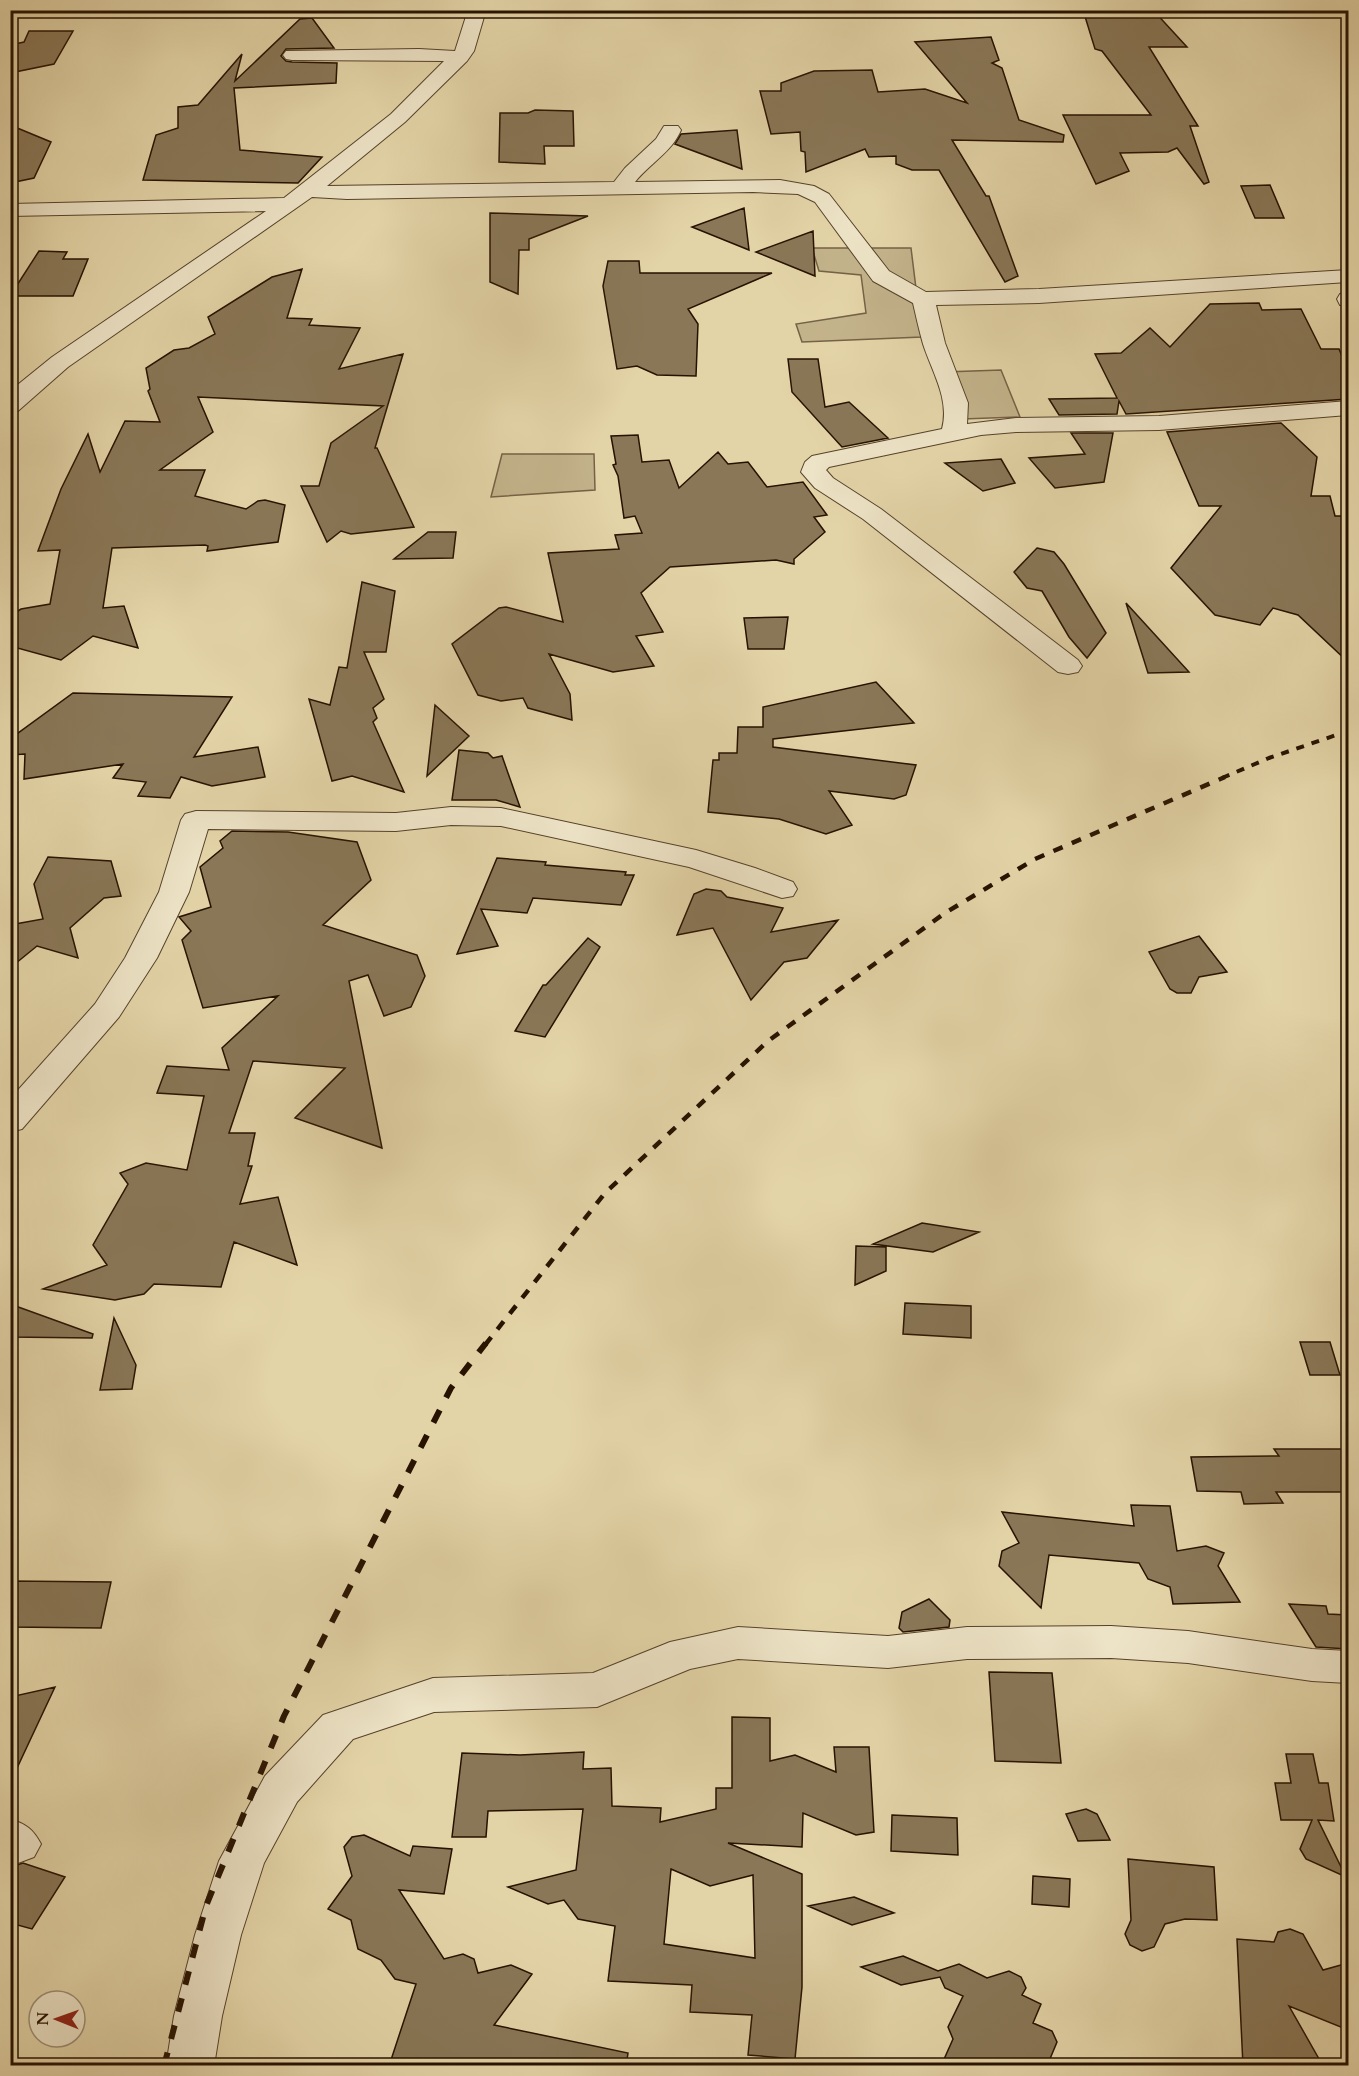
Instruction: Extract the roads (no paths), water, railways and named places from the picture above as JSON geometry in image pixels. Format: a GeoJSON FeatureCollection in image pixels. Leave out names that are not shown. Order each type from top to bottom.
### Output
{"type":"FeatureCollection","features":[{"type":"Feature","properties":{"kind":"street"},"geometry":{"type":"LineString","coordinates":[[10,406],[68,356],[224,251],[308,191],[398,118],[461,57],[465,51],[477,10]]}},
{"type":"Feature","properties":{"kind":"street"},"geometry":{"type":"LineString","coordinates":[[292,55],[419,54],[461,57]]}},
{"type":"Feature","properties":{"kind":"street"},"geometry":{"type":"LineString","coordinates":[[620,189],[637,166],[665,142],[671,130]]}},
{"type":"Feature","properties":{"kind":"street"},"geometry":{"type":"LineString","coordinates":[[308,191],[347,193],[761,186],[811,190],[833,210],[881,276],[905,291],[923,298],[1039,296],[1348,276]]}},
{"type":"Feature","properties":{"kind":"street"},"geometry":{"type":"LineString","coordinates":[[10,210],[289,204]]}},
{"type":"Feature","properties":{"kind":"street"},"geometry":{"type":"LineString","coordinates":[[1312,277],[1348,300]]}},
{"type":"Feature","properties":{"kind":"street"},"geometry":{"type":"LineString","coordinates":[[923,298],[934,343],[956,403],[957,417],[953,432]]}},
{"type":"Feature","properties":{"kind":"street"},"geometry":{"type":"LineString","coordinates":[[1068,666],[872,514],[824,483],[813,472],[814,467],[821,462],[927,440],[953,432],[1016,425],[1159,423],[1348,408]]}},
{"type":"Feature","properties":{"kind":"street"},"geometry":{"type":"LineString","coordinates":[[10,1121],[107,1010],[141,958],[174,892],[196,820],[396,822],[451,816],[501,817],[696,859],[782,889]]}},
{"type":"Feature","properties":{"kind":"street"},"geometry":{"type":"LineString","coordinates":[[190,2066],[201,2004],[218,1935],[242,1861],[280,1789],[338,1727],[433,1695],[597,1690],[685,1654],[738,1642],[888,1652],[967,1643],[1111,1642],[1188,1647],[1312,1665],[1348,1667]]}},
{"type":"Feature","properties":{"kind":"railway"},"geometry":{"type":"LineString","coordinates":[[1222,778],[1269,758],[1348,731]]}},
{"type":"Feature","properties":{"kind":"railway"},"geometry":{"type":"LineString","coordinates":[[485,1345],[605,1193],[768,1041],[945,913],[1035,859],[1225,777]]}},
{"type":"Feature","properties":{"kind":"railway"},"geometry":{"type":"LineString","coordinates":[[164,2066],[206,1906],[284,1716],[451,1388],[486,1343]]}}]}
